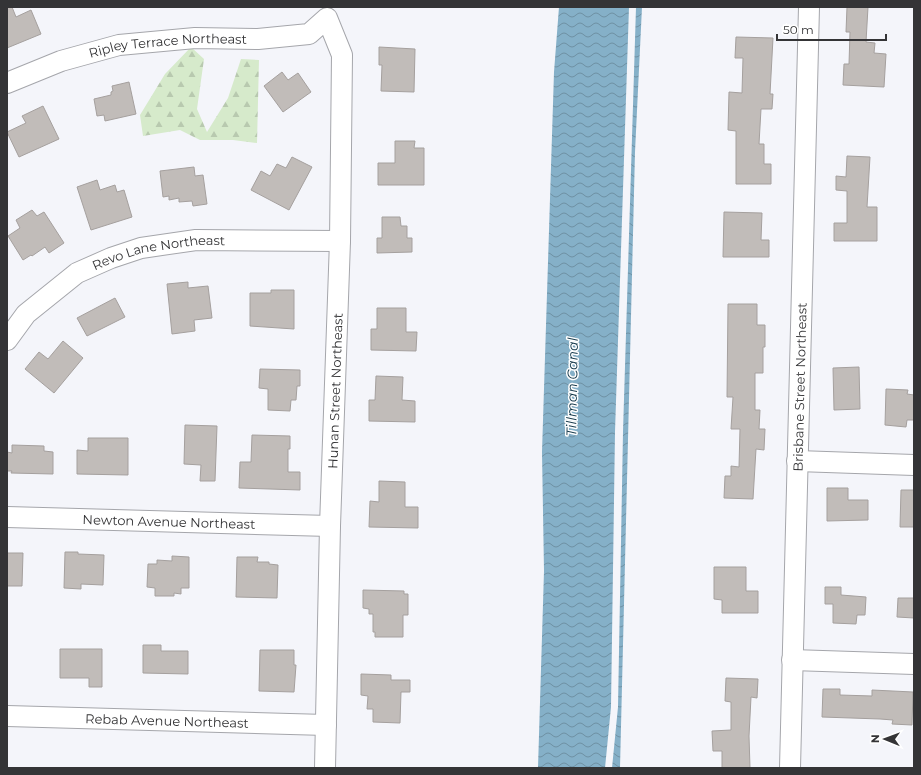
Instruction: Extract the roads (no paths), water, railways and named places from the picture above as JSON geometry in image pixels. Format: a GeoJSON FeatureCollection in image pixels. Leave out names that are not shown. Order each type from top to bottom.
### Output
{"type":"FeatureCollection","features":[{"type":"Feature","properties":{"kind":"street","name":"Brisbane Street Northeast"},"geometry":{"type":"LineString","coordinates":[[790,768],[809,7]]}},
{"type":"Feature","properties":{"kind":"street","name":"Ripley Terrace Northeast"},"geometry":{"type":"LineString","coordinates":[[7,83],[61,61],[119,45],[195,38],[258,39],[308,34],[327,18]]}},
{"type":"Feature","properties":{"kind":"street","name":"Hunan Street Northeast"},"geometry":{"type":"LineString","coordinates":[[325,768],[330,526],[340,241],[342,55],[327,18]]}},
{"type":"Feature","properties":{"kind":"street","name":"Revo Lane Northeast"},"geometry":{"type":"LineString","coordinates":[[7,340],[26,314],[77,273],[111,258],[141,248],[196,240],[340,241]]}},
{"type":"Feature","properties":{"kind":"street"},"geometry":{"type":"LineString","coordinates":[[797,461],[914,465]]}},
{"type":"Feature","properties":{"kind":"street","name":"Newton Avenue Northeast"},"geometry":{"type":"LineString","coordinates":[[7,517],[330,526]]}},
{"type":"Feature","properties":{"kind":"street"},"geometry":{"type":"LineString","coordinates":[[792,660],[914,664]]}},
{"type":"Feature","properties":{"kind":"street","name":"Rebab Avenue Northeast"},"geometry":{"type":"LineString","coordinates":[[7,716],[326,725]]}},
{"type":"Feature","properties":{"kind":"water","name":"Tillman Canal"},"geometry":{"type":"Polygon","coordinates":[[[559,7],[629,7],[615,432],[611,707],[605,768],[538,768],[544,571],[542,452],[554,72],[559,7]]]}},
{"type":"Feature","properties":{"kind":"water"},"geometry":{"type":"Polygon","coordinates":[[[636,7],[642,7],[635,152],[620,768],[612,768],[618,707],[623,432],[636,7]]]}}]}
